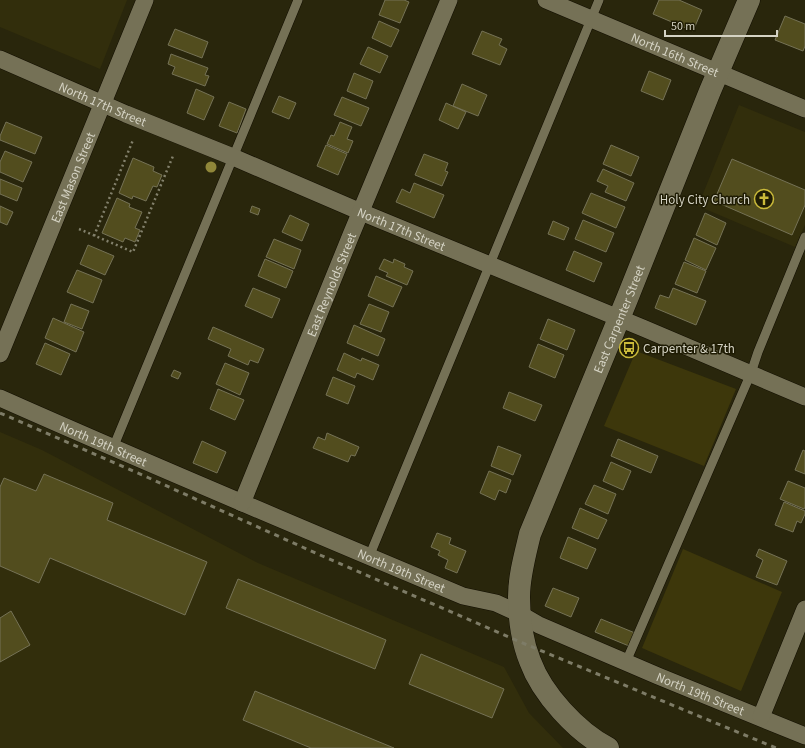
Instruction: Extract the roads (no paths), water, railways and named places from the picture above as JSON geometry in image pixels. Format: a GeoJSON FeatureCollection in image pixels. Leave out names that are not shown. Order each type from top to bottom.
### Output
{"type":"FeatureCollection","features":[{"type":"Feature","properties":{"kind":"street","name":"East Mason Street"},"geometry":{"type":"LineString","coordinates":[[0,354],[145,0]]}},
{"type":"Feature","properties":{"kind":"street","name":"East Reynolds Street"},"geometry":{"type":"LineString","coordinates":[[242,504],[449,0]]}},
{"type":"Feature","properties":{"kind":"street","name":"North 16th Street"},"geometry":{"type":"LineString","coordinates":[[546,0],[805,109]]}},
{"type":"Feature","properties":{"kind":"street","name":"East Carpenter Street"},"geometry":{"type":"LineString","coordinates":[[608,748],[590,737],[572,722],[550,697],[530,662],[525,644],[520,614],[519,596],[521,574],[530,534],[719,72],[750,0]]}},
{"type":"Feature","properties":{"kind":"street","name":"North 17th Street"},"geometry":{"type":"LineString","coordinates":[[0,59],[102,104],[643,328],[805,397]]}},
{"type":"Feature","properties":{"kind":"street","name":"North 19th Street"},"geometry":{"type":"LineString","coordinates":[[0,398],[242,504],[463,596],[491,601],[520,614],[539,626],[805,736]]}},
{"type":"Feature","properties":{"kind":"street"},"geometry":{"type":"LineString","coordinates":[[760,717],[805,609]]}},
{"type":"Feature","properties":{"kind":"lane"},"geometry":{"type":"LineString","coordinates":[[113,448],[298,0]]}},
{"type":"Feature","properties":{"kind":"lane"},"geometry":{"type":"LineString","coordinates":[[369,557],[599,0]]}},
{"type":"Feature","properties":{"kind":"lane"},"geometry":{"type":"LineString","coordinates":[[626,662],[751,374],[758,352],[805,237]]}},
{"type":"Feature","properties":{"kind":"railway"},"geometry":{"type":"LineString","coordinates":[[0,413],[525,644],[776,748]]}},
{"type":"Feature","properties":{"kind":"place","name":"Holy City Church"},"geometry":{"type":"Point","coordinates":[764,199]}},
{"type":"Feature","properties":{"kind":"place","name":"Carpenter & 17th"},"geometry":{"type":"Point","coordinates":[629,348]}}]}
